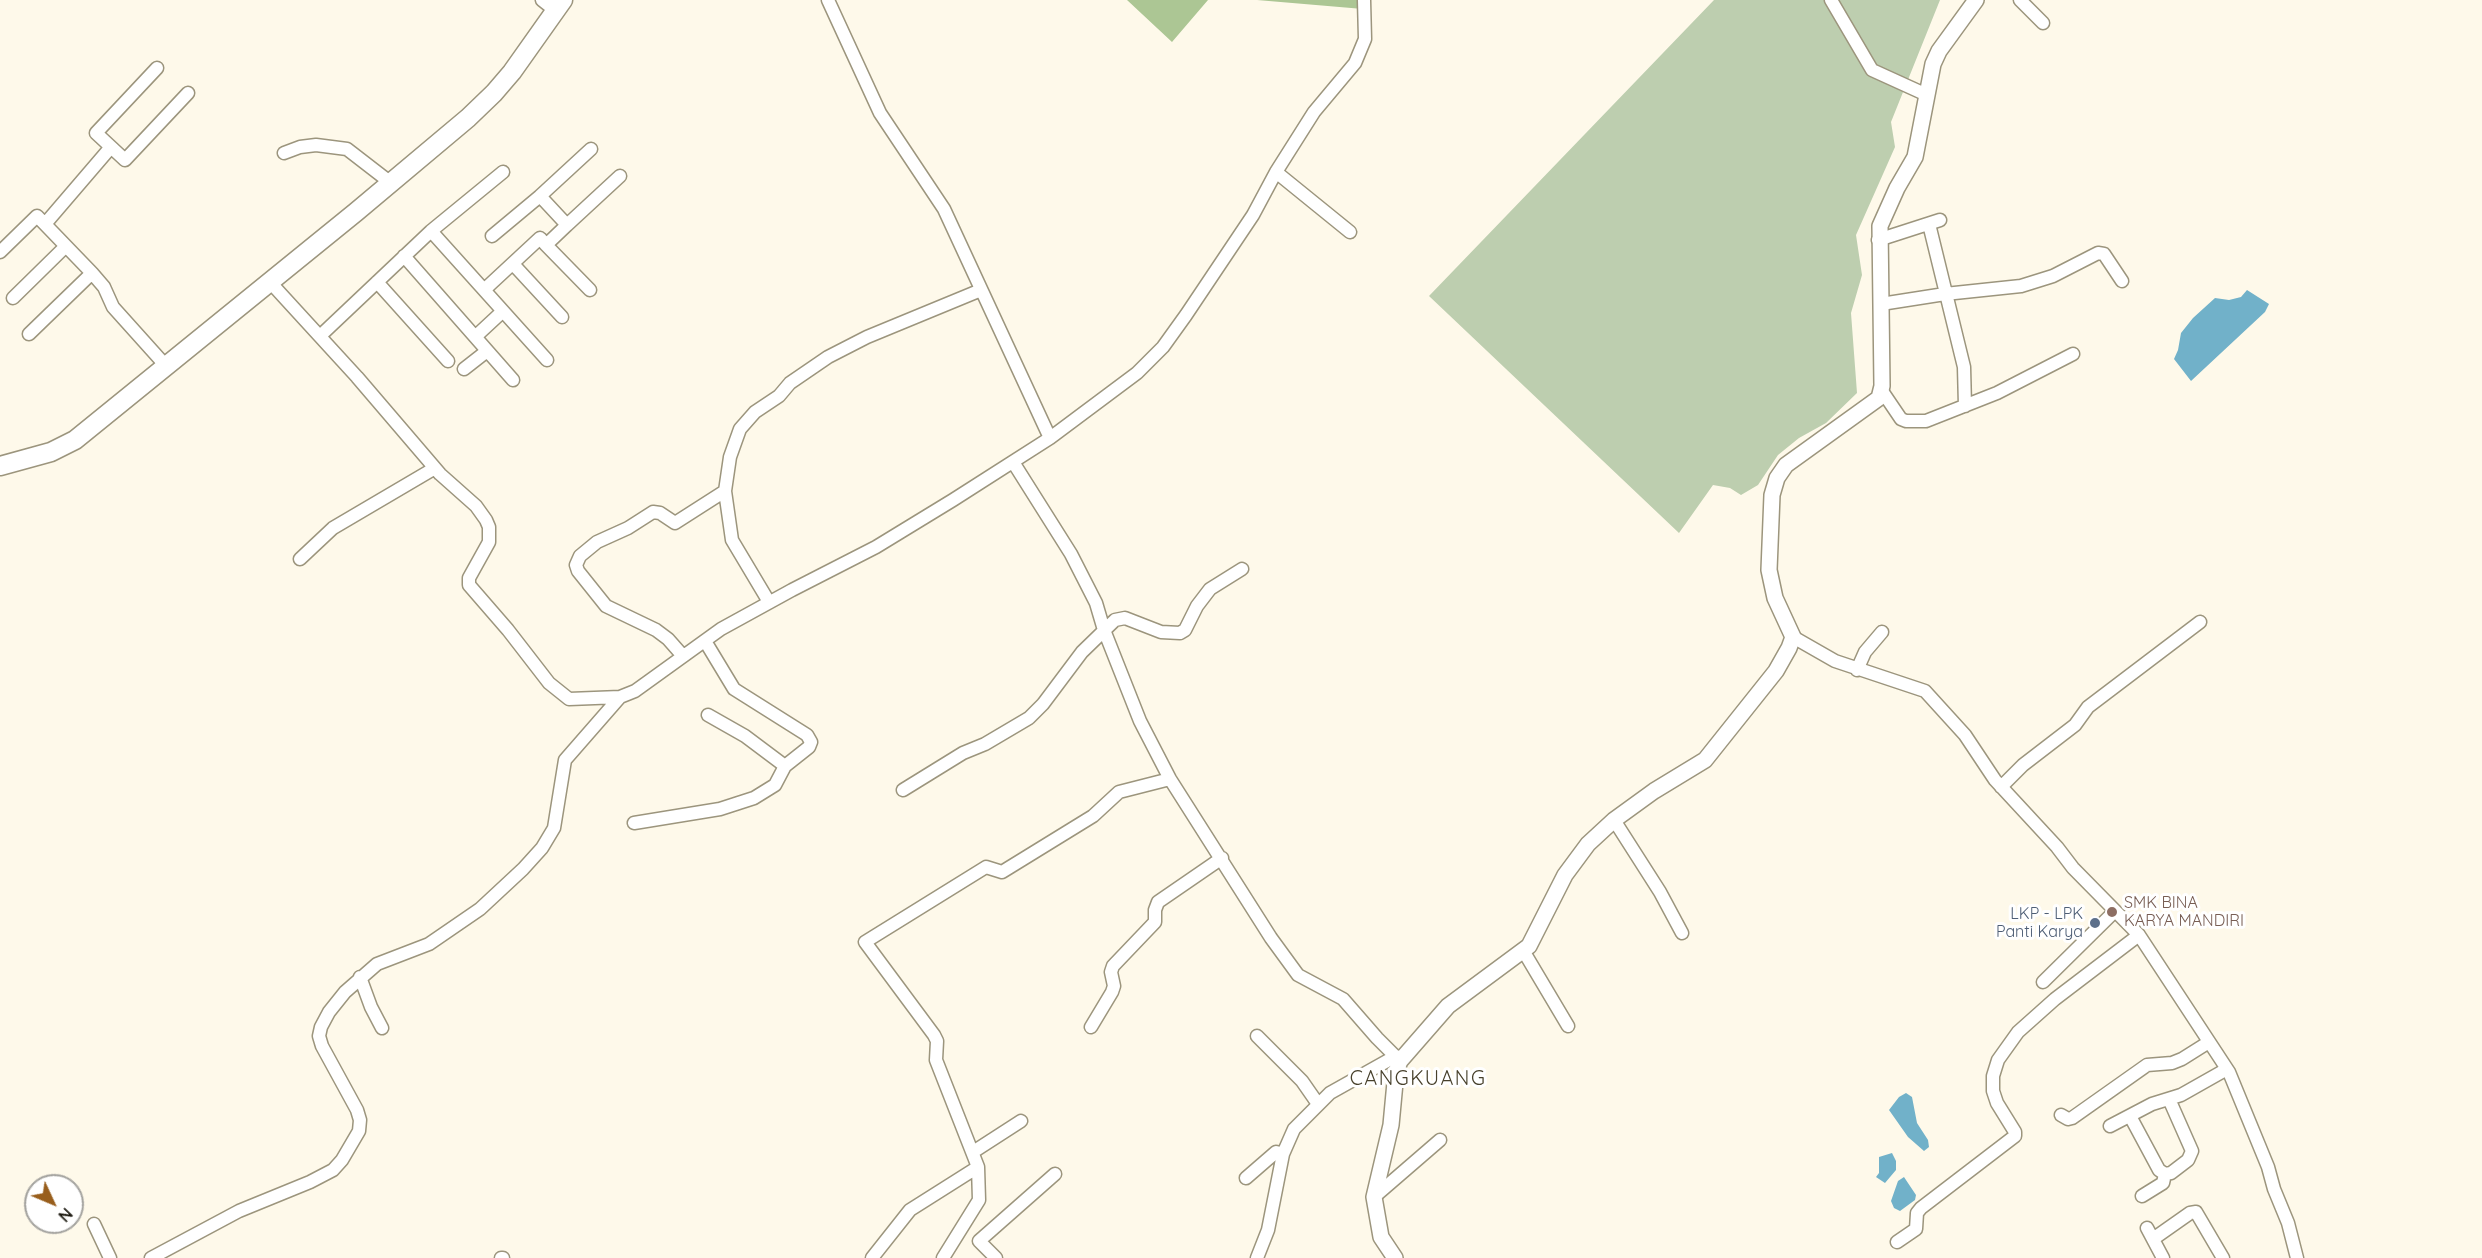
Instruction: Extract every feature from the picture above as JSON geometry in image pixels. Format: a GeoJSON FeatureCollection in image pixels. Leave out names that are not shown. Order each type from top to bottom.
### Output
{"type":"FeatureCollection","features":[{"type":"Feature","properties":{"kind":"main road"},"geometry":{"type":"LineString","coordinates":[[0,466],[51,452],[75,440],[391,183],[494,93],[512,72],[554,4]]}},
{"type":"Feature","properties":{"kind":"street"},"geometry":{"type":"LineString","coordinates":[[828,0],[880,112],[944,209],[1050,438]]}},
{"type":"Feature","properties":{"kind":"street"},"geometry":{"type":"LineString","coordinates":[[270,282],[435,468],[476,506],[489,527],[489,542],[468,578],[471,590],[508,630],[549,683],[569,699],[620,697],[635,692],[682,656],[769,602],[876,547],[1013,462],[1050,438],[1137,373],[1163,346],[1253,215],[1276,172],[1314,112],[1355,63],[1365,39],[1364,0]]}},
{"type":"Feature","properties":{"kind":"street"},"geometry":{"type":"LineString","coordinates":[[1831,0],[1872,70],[1927,95]]}},
{"type":"Feature","properties":{"kind":"street"},"geometry":{"type":"LineString","coordinates":[[1976,0],[1939,51],[1930,75],[1915,157],[1887,207],[1880,226],[1878,240],[1882,391],[1900,419],[1906,422],[1926,421],[1997,393],[2073,354]]}},
{"type":"Feature","properties":{"kind":"street"},"geometry":{"type":"LineString","coordinates":[[2020,0],[2043,23]]}},
{"type":"Feature","properties":{"kind":"street"},"geometry":{"type":"LineString","coordinates":[[157,68],[96,133],[125,160],[188,93]]}},
{"type":"Feature","properties":{"kind":"street"},"geometry":{"type":"LineString","coordinates":[[284,153],[300,147],[316,145],[347,149],[391,183]]}},
{"type":"Feature","properties":{"kind":"street"},"geometry":{"type":"LineString","coordinates":[[45,224],[111,147]]}},
{"type":"Feature","properties":{"kind":"street"},"geometry":{"type":"LineString","coordinates":[[492,236],[591,149]]}},
{"type":"Feature","properties":{"kind":"street"},"geometry":{"type":"LineString","coordinates":[[320,336],[430,231],[503,172]]}},
{"type":"Feature","properties":{"kind":"street"},"geometry":{"type":"LineString","coordinates":[[1276,172],[1350,232]]}},
{"type":"Feature","properties":{"kind":"street"},"geometry":{"type":"LineString","coordinates":[[546,245],[620,176]]}},
{"type":"Feature","properties":{"kind":"street"},"geometry":{"type":"LineString","coordinates":[[540,196],[567,225]]}},
{"type":"Feature","properties":{"kind":"street"},"geometry":{"type":"LineString","coordinates":[[0,252],[37,216],[105,287],[113,307],[166,366]]}},
{"type":"Feature","properties":{"kind":"street"},"geometry":{"type":"LineString","coordinates":[[1878,240],[1934,222],[1945,294],[1964,367],[1965,406]]}},
{"type":"Feature","properties":{"kind":"street"},"geometry":{"type":"LineString","coordinates":[[430,231],[547,360]]}},
{"type":"Feature","properties":{"kind":"street"},"geometry":{"type":"LineString","coordinates":[[484,290],[540,238],[590,290]]}},
{"type":"Feature","properties":{"kind":"street"},"geometry":{"type":"LineString","coordinates":[[13,298],[66,246]]}},
{"type":"Feature","properties":{"kind":"street"},"geometry":{"type":"LineString","coordinates":[[1881,304],[2036,283],[2098,253],[2104,254],[2122,281]]}},
{"type":"Feature","properties":{"kind":"street"},"geometry":{"type":"LineString","coordinates":[[404,255],[513,380]]}},
{"type":"Feature","properties":{"kind":"street"},"geometry":{"type":"LineString","coordinates":[[513,264],[562,317]]}},
{"type":"Feature","properties":{"kind":"street"},"geometry":{"type":"LineString","coordinates":[[29,334],[92,273]]}},
{"type":"Feature","properties":{"kind":"street"},"geometry":{"type":"LineString","coordinates":[[377,282],[448,361]]}},
{"type":"Feature","properties":{"kind":"street"},"geometry":{"type":"LineString","coordinates":[[769,602],[732,540],[725,491],[730,457],[741,429],[755,412],[779,396],[790,383],[828,357],[867,337],[981,290]]}},
{"type":"Feature","properties":{"kind":"street"},"geometry":{"type":"LineString","coordinates":[[475,337],[503,311]]}},
{"type":"Feature","properties":{"kind":"street"},"geometry":{"type":"LineString","coordinates":[[464,369],[487,351]]}},
{"type":"Feature","properties":{"kind":"street"},"geometry":{"type":"LineString","coordinates":[[1882,391],[1873,404],[1798,455],[1786,465],[1777,478],[1770,512],[1769,570],[1775,598],[1792,637],[1835,661],[1925,691],[1965,735],[1981,762],[2001,787],[2057,847],[2073,868],[2139,935],[2227,1069],[2268,1167],[2288,1223],[2297,1258]]}},
{"type":"Feature","properties":{"kind":"street"},"geometry":{"type":"LineString","coordinates":[[1013,462],[1071,554],[1096,603],[1104,630],[1140,722],[1170,779],[1271,938],[1298,975],[1341,997],[1398,1058]]}},
{"type":"Feature","properties":{"kind":"street"},"geometry":{"type":"LineString","coordinates":[[300,559],[333,528],[435,468]]}},
{"type":"Feature","properties":{"kind":"street"},"geometry":{"type":"LineString","coordinates":[[682,656],[668,639],[656,630],[606,606],[578,571],[576,565],[580,556],[597,542],[627,528],[653,512],[660,513],[675,523],[725,491]]}},
{"type":"Feature","properties":{"kind":"street"},"geometry":{"type":"LineString","coordinates":[[903,790],[963,753],[985,744],[1029,718],[1043,704],[1082,652],[1114,620],[1125,618],[1161,632],[1174,635],[1180,633],[1185,630],[1210,589],[1242,569]]}},
{"type":"Feature","properties":{"kind":"street"},"geometry":{"type":"LineString","coordinates":[[2001,787],[2023,765],[2075,725],[2088,708],[2200,622]]}},
{"type":"Feature","properties":{"kind":"street"},"geometry":{"type":"LineString","coordinates":[[1857,669],[1865,652],[1882,632]]}},
{"type":"Feature","properties":{"kind":"street"},"geometry":{"type":"LineString","coordinates":[[1257,1258],[1268,1230],[1283,1154],[1294,1129],[1331,1092],[1398,1058],[1448,1006],[1524,952],[1534,938],[1565,875],[1588,844],[1614,820],[1654,791],[1705,760],[1776,671],[1789,648],[1792,637]]}},
{"type":"Feature","properties":{"kind":"street"},"geometry":{"type":"LineString","coordinates":[[634,823],[739,804],[766,792],[775,785],[785,766],[809,747],[810,738],[734,689],[705,641]]}},
{"type":"Feature","properties":{"kind":"street"},"geometry":{"type":"LineString","coordinates":[[151,1258],[239,1211],[310,1182],[333,1170],[342,1160],[359,1131],[360,1120],[319,1036],[329,1012],[360,977],[377,964],[429,944],[480,909],[523,869],[548,839],[554,828],[565,760],[620,697]]}},
{"type":"Feature","properties":{"kind":"street"},"geometry":{"type":"LineString","coordinates":[[708,715],[745,736],[785,766]]}},
{"type":"Feature","properties":{"kind":"street"},"geometry":{"type":"LineString","coordinates":[[943,1258],[979,1200],[978,1167],[936,1060],[937,1041],[934,1035],[865,942],[986,867],[1002,872],[1092,816],[1119,792],[1170,779]]}},
{"type":"Feature","properties":{"kind":"street"},"geometry":{"type":"LineString","coordinates":[[1614,820],[1660,892],[1682,933]]}},
{"type":"Feature","properties":{"kind":"street"},"geometry":{"type":"LineString","coordinates":[[1091,1027],[1112,992],[1113,966],[1155,922],[1158,902],[1222,858]]}},
{"type":"Feature","properties":{"kind":"street"},"geometry":{"type":"LineString","coordinates":[[2043,982],[2115,911]]}},
{"type":"Feature","properties":{"kind":"street"},"geometry":{"type":"LineString","coordinates":[[1897,1242],[1916,1229],[1917,1213],[1921,1208],[2015,1136],[1997,1103],[1993,1091],[1993,1076],[1998,1060],[2018,1032],[2055,999],[2139,935]]}},
{"type":"Feature","properties":{"kind":"street"},"geometry":{"type":"LineString","coordinates":[[1524,952],[1568,1026]]}},
{"type":"Feature","properties":{"kind":"street"},"geometry":{"type":"LineString","coordinates":[[360,977],[382,1028]]}},
{"type":"Feature","properties":{"kind":"street"},"geometry":{"type":"LineString","coordinates":[[1257,1036],[1302,1080],[1318,1104]]}},
{"type":"Feature","properties":{"kind":"street"},"geometry":{"type":"LineString","coordinates":[[2061,1115],[2068,1119],[2072,1118],[2147,1065],[2182,1059],[2209,1042]]}},
{"type":"Feature","properties":{"kind":"street"},"geometry":{"type":"LineString","coordinates":[[1395,1258],[1381,1237],[1374,1197],[1391,1125],[1398,1058]]}},
{"type":"Feature","properties":{"kind":"street"},"geometry":{"type":"LineString","coordinates":[[2110,1126],[2152,1104],[2181,1095],[2227,1069]]}},
{"type":"Feature","properties":{"kind":"street"},"geometry":{"type":"LineString","coordinates":[[2165,1174],[2188,1160],[2192,1151],[2169,1099]]}},
{"type":"Feature","properties":{"kind":"street"},"geometry":{"type":"LineString","coordinates":[[2130,1116],[2154,1162],[2165,1174]]}},
{"type":"Feature","properties":{"kind":"street"},"geometry":{"type":"LineString","coordinates":[[973,1152],[1021,1121]]}},
{"type":"Feature","properties":{"kind":"street"},"geometry":{"type":"LineString","coordinates":[[1374,1197],[1440,1140]]}},
{"type":"Feature","properties":{"kind":"street"},"geometry":{"type":"LineString","coordinates":[[1246,1178],[1276,1152],[1283,1154]]}},
{"type":"Feature","properties":{"kind":"street"},"geometry":{"type":"LineString","coordinates":[[872,1258],[910,1210],[978,1167]]}},
{"type":"Feature","properties":{"kind":"street"},"geometry":{"type":"LineString","coordinates":[[996,1258],[979,1241],[1055,1174]]}},
{"type":"Feature","properties":{"kind":"street"},"geometry":{"type":"LineString","coordinates":[[2142,1196],[2163,1183],[2165,1174]]}},
{"type":"Feature","properties":{"kind":"street"},"geometry":{"type":"LineString","coordinates":[[2163,1258],[2150,1233],[2196,1212],[2223,1258]]}},
{"type":"Feature","properties":{"kind":"street"},"geometry":{"type":"LineString","coordinates":[[94,1224],[110,1258]]}},
{"type":"Feature","properties":{"kind":"green space"},"geometry":{"type":"Polygon","coordinates":[[[1127,0],[1208,0],[1172,42],[1127,0]]]}},
{"type":"Feature","properties":{"kind":"green space"},"geometry":{"type":"Polygon","coordinates":[[[1257,0],[1360,0],[1363,9],[1257,0]]]}},
{"type":"Feature","properties":{"kind":"green space"},"geometry":{"type":"Polygon","coordinates":[[[1714,0],[1940,0],[1891,122],[1895,147],[1856,235],[1862,275],[1851,313],[1857,393],[1826,423],[1799,438],[1778,455],[1758,485],[1741,495],[1730,488],[1713,485],[1679,533],[1429,296],[1714,0]]]}},
{"type":"Feature","properties":{"kind":"water"},"geometry":{"type":"Polygon","coordinates":[[[2247,290],[2269,304],[2265,312],[2191,381],[2174,359],[2181,333],[2193,318],[2215,298],[2229,300],[2241,297],[2247,290]]]}},
{"type":"Feature","properties":{"kind":"water"},"geometry":{"type":"Polygon","coordinates":[[[1906,1093],[1912,1097],[1917,1123],[1928,1140],[1929,1147],[1924,1151],[1908,1137],[1889,1110],[1899,1097],[1906,1093]]]}},
{"type":"Feature","properties":{"kind":"water"},"geometry":{"type":"Polygon","coordinates":[[[1892,1153],[1896,1161],[1896,1170],[1885,1183],[1876,1177],[1879,1173],[1879,1157],[1892,1153]]]}},
{"type":"Feature","properties":{"kind":"water"},"geometry":{"type":"Polygon","coordinates":[[[1904,1177],[1916,1195],[1915,1200],[1900,1211],[1894,1208],[1891,1201],[1898,1181],[1904,1177]]]}},
{"type":"Feature","properties":{"kind":"place","name":"SMK BINA KARYA MANDIRI"},"geometry":{"type":"Point","coordinates":[2112,912]}},
{"type":"Feature","properties":{"kind":"place","name":"LKP - LPK Panti Karya"},"geometry":{"type":"Point","coordinates":[2095,923]}},
{"type":"Feature","properties":{"kind":"district","name":"CANGKUANG"},"geometry":{"type":"Point","coordinates":[1418,1079]}}]}
